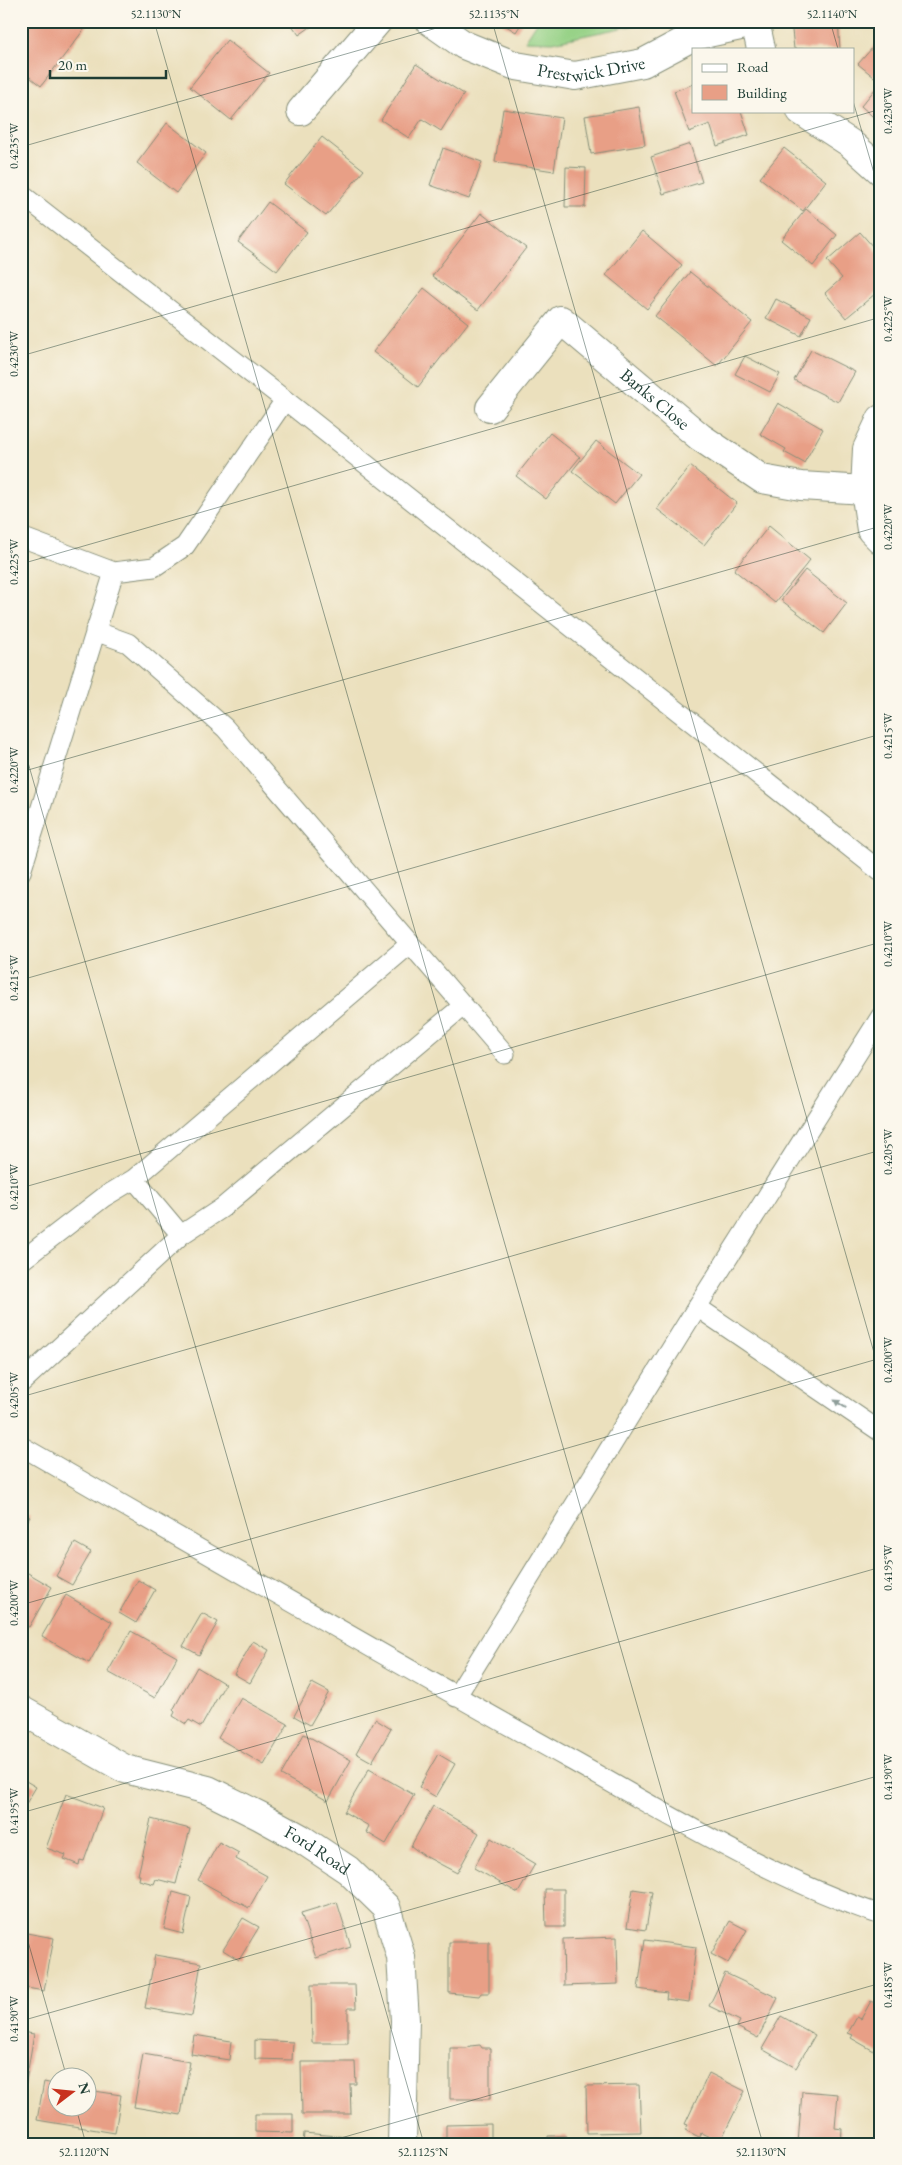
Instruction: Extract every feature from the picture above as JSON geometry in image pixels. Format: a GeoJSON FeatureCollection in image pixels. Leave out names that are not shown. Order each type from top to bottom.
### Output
{"type":"FeatureCollection","features":[{"type":"Feature","properties":{"kind":"street"},"geometry":{"type":"LineString","coordinates":[[301,111],[378,21]]}},
{"type":"Feature","properties":{"kind":"street","name":"Prestwick Drive"},"geometry":{"type":"LineString","coordinates":[[430,21],[464,46],[516,66],[575,76],[643,63],[694,36],[757,31]]}},
{"type":"Feature","properties":{"kind":"street"},"geometry":{"type":"LineString","coordinates":[[803,112],[850,143],[881,170]]}},
{"type":"Feature","properties":{"kind":"street","name":"Banks Close"},"geometry":{"type":"LineString","coordinates":[[490,408],[561,320],[700,437],[762,479],[801,486],[864,490]]}},
{"type":"Feature","properties":{"kind":"street"},"geometry":{"type":"LineString","coordinates":[[881,419],[867,449],[864,490],[871,530],[881,540]]}},
{"type":"Feature","properties":{"kind":"street","name":"Ford Road"},"geometry":{"type":"LineString","coordinates":[[21,1710],[126,1769],[208,1790],[260,1816],[300,1838],[348,1870],[386,1907],[401,1957],[404,2020],[402,2144]]}},
{"type":"Feature","properties":{"kind":"lane"},"geometry":{"type":"LineString","coordinates":[[21,194],[286,400],[881,872]]}},
{"type":"Feature","properties":{"kind":"lane"},"geometry":{"type":"LineString","coordinates":[[21,537],[114,572],[154,567],[185,546],[286,400]]}},
{"type":"Feature","properties":{"kind":"lane"},"geometry":{"type":"LineString","coordinates":[[21,872],[114,572]]}},
{"type":"Feature","properties":{"kind":"lane"},"geometry":{"type":"LineString","coordinates":[[95,631],[128,642],[225,728],[505,1054]]}},
{"type":"Feature","properties":{"kind":"lane"},"geometry":{"type":"LineString","coordinates":[[21,1261],[104,1198],[134,1179],[410,944]]}},
{"type":"Feature","properties":{"kind":"lane"},"geometry":{"type":"LineString","coordinates":[[21,1383],[182,1235],[222,1208],[463,1006]]}},
{"type":"Feature","properties":{"kind":"lane"},"geometry":{"type":"LineString","coordinates":[[456,1697],[696,1308],[881,1016]]}},
{"type":"Feature","properties":{"kind":"lane"},"geometry":{"type":"LineString","coordinates":[[134,1179],[182,1235]]}},
{"type":"Feature","properties":{"kind":"lane"},"geometry":{"type":"LineString","coordinates":[[696,1308],[881,1432]]}},
{"type":"Feature","properties":{"kind":"lane"},"geometry":{"type":"LineString","coordinates":[[21,1446],[456,1697],[751,1860],[836,1900],[881,1915]]}},
{"type":"Feature","properties":{"kind":"green space"},"geometry":{"type":"Polygon","coordinates":[[[538,21],[646,21],[640,24],[553,42],[525,41],[538,21]]]}},
{"type":"Feature","properties":{"kind":"building"},"geometry":{"type":"Polygon","coordinates":[[[21,21],[87,21],[89,23],[41,86],[21,70],[21,21]]]}},
{"type":"Feature","properties":{"kind":"building"},"geometry":{"type":"Polygon","coordinates":[[[289,21],[319,21],[299,35],[289,21]]]}},
{"type":"Feature","properties":{"kind":"building"},"geometry":{"type":"Polygon","coordinates":[[[498,21],[523,21],[516,32],[498,21]]]}},
{"type":"Feature","properties":{"kind":"building"},"geometry":{"type":"Polygon","coordinates":[[[791,21],[838,21],[840,48],[794,48],[791,21]]]}},
{"type":"Feature","properties":{"kind":"building"},"geometry":{"type":"Polygon","coordinates":[[[881,38],[881,69],[874,77],[858,64],[881,38]]]}},
{"type":"Feature","properties":{"kind":"building"},"geometry":{"type":"Polygon","coordinates":[[[227,40],[269,73],[231,120],[190,87],[227,40]]]}},
{"type":"Feature","properties":{"kind":"building"},"geometry":{"type":"Polygon","coordinates":[[[416,64],[464,94],[441,131],[422,119],[409,138],[381,120],[416,64]]]}},
{"type":"Feature","properties":{"kind":"building"},"geometry":{"type":"Polygon","coordinates":[[[881,82],[881,124],[861,106],[881,82]]]}},
{"type":"Feature","properties":{"kind":"building"},"geometry":{"type":"Polygon","coordinates":[[[692,84],[692,112],[741,112],[749,135],[717,146],[710,124],[689,132],[674,91],[692,84]]]}},
{"type":"Feature","properties":{"kind":"building"},"geometry":{"type":"Polygon","coordinates":[[[639,107],[645,145],[591,154],[585,116],[639,107]]]}},
{"type":"Feature","properties":{"kind":"building"},"geometry":{"type":"Polygon","coordinates":[[[503,109],[562,118],[554,171],[495,162],[503,109]]]}},
{"type":"Feature","properties":{"kind":"building"},"geometry":{"type":"Polygon","coordinates":[[[167,123],[206,153],[176,193],[137,163],[167,123]]]}},
{"type":"Feature","properties":{"kind":"building"},"geometry":{"type":"Polygon","coordinates":[[[322,137],[364,170],[326,216],[284,184],[322,137]]]}},
{"type":"Feature","properties":{"kind":"building"},"geometry":{"type":"Polygon","coordinates":[[[690,144],[702,182],[663,194],[651,157],[690,144]]]}},
{"type":"Feature","properties":{"kind":"building"},"geometry":{"type":"Polygon","coordinates":[[[443,148],[482,162],[469,199],[430,185],[443,148]]]}},
{"type":"Feature","properties":{"kind":"building"},"geometry":{"type":"Polygon","coordinates":[[[784,148],[826,181],[803,211],[760,178],[784,148]]]}},
{"type":"Feature","properties":{"kind":"building"},"geometry":{"type":"Polygon","coordinates":[[[566,167],[586,168],[585,207],[565,207],[566,167]]]}},
{"type":"Feature","properties":{"kind":"building"},"geometry":{"type":"Polygon","coordinates":[[[268,202],[307,232],[277,271],[238,242],[268,202]]]}},
{"type":"Feature","properties":{"kind":"building"},"geometry":{"type":"Polygon","coordinates":[[[806,209],[837,235],[813,266],[781,240],[806,209]]]}},
{"type":"Feature","properties":{"kind":"building"},"geometry":{"type":"Polygon","coordinates":[[[481,213],[526,248],[478,310],[432,276],[481,213]]]}},
{"type":"Feature","properties":{"kind":"building"},"geometry":{"type":"Polygon","coordinates":[[[642,231],[682,265],[647,309],[606,275],[642,231]]]}},
{"type":"Feature","properties":{"kind":"building"},"geometry":{"type":"Polygon","coordinates":[[[860,232],[881,256],[881,289],[846,318],[825,293],[842,278],[827,261],[860,232]]]}},
{"type":"Feature","properties":{"kind":"building"},"geometry":{"type":"Polygon","coordinates":[[[690,272],[752,322],[717,366],[655,316],[690,272]]]}},
{"type":"Feature","properties":{"kind":"building"},"geometry":{"type":"Polygon","coordinates":[[[424,288],[468,323],[418,387],[373,352],[424,288]]]}},
{"type":"Feature","properties":{"kind":"building"},"geometry":{"type":"Polygon","coordinates":[[[776,299],[811,317],[801,336],[766,318],[776,299]]]}},
{"type":"Feature","properties":{"kind":"building"},"geometry":{"type":"Polygon","coordinates":[[[811,350],[855,372],[838,402],[794,380],[811,350]]]}},
{"type":"Feature","properties":{"kind":"building"},"geometry":{"type":"Polygon","coordinates":[[[745,356],[780,374],[770,392],[735,374],[745,356]]]}},
{"type":"Feature","properties":{"kind":"building"},"geometry":{"type":"Polygon","coordinates":[[[778,403],[823,429],[804,463],[784,452],[786,449],[760,434],[778,403]]]}},
{"type":"Feature","properties":{"kind":"building"},"geometry":{"type":"Polygon","coordinates":[[[550,433],[580,457],[546,499],[516,476],[550,433]]]}},
{"type":"Feature","properties":{"kind":"building"},"geometry":{"type":"Polygon","coordinates":[[[596,441],[639,474],[615,504],[572,471],[596,441]]]}},
{"type":"Feature","properties":{"kind":"building"},"geometry":{"type":"Polygon","coordinates":[[[690,466],[737,503],[704,545],[657,509],[690,466]]]}},
{"type":"Feature","properties":{"kind":"building"},"geometry":{"type":"Polygon","coordinates":[[[769,526],[810,560],[775,603],[734,570],[769,526]]]}},
{"type":"Feature","properties":{"kind":"building"},"geometry":{"type":"Polygon","coordinates":[[[805,570],[847,603],[824,633],[781,600],[805,570]]]}},
{"type":"Feature","properties":{"kind":"building"},"geometry":{"type":"Polygon","coordinates":[[[21,1513],[30,1517],[21,1532],[21,1513]]]}},
{"type":"Feature","properties":{"kind":"building"},"geometry":{"type":"Polygon","coordinates":[[[75,1543],[91,1552],[72,1585],[56,1576],[75,1543]]]}},
{"type":"Feature","properties":{"kind":"building"},"geometry":{"type":"Polygon","coordinates":[[[21,1569],[52,1587],[29,1627],[21,1623],[21,1569]]]}},
{"type":"Feature","properties":{"kind":"building"},"geometry":{"type":"Polygon","coordinates":[[[138,1580],[155,1590],[136,1623],[119,1613],[138,1580]]]}},
{"type":"Feature","properties":{"kind":"building"},"geometry":{"type":"Polygon","coordinates":[[[66,1595],[112,1622],[89,1663],[42,1636],[66,1595]]]}},
{"type":"Feature","properties":{"kind":"building"},"geometry":{"type":"Polygon","coordinates":[[[202,1613],[218,1622],[199,1655],[183,1646],[202,1613]]]}},
{"type":"Feature","properties":{"kind":"building"},"geometry":{"type":"Polygon","coordinates":[[[131,1631],[177,1657],[155,1698],[108,1672],[131,1631]]]}},
{"type":"Feature","properties":{"kind":"building"},"geometry":{"type":"Polygon","coordinates":[[[253,1641],[269,1650],[250,1683],[234,1674],[253,1641]]]}},
{"type":"Feature","properties":{"kind":"building"},"geometry":{"type":"Polygon","coordinates":[[[197,1667],[225,1684],[201,1727],[189,1720],[186,1724],[173,1716],[175,1712],[173,1710],[197,1667]]]}},
{"type":"Feature","properties":{"kind":"building"},"geometry":{"type":"Polygon","coordinates":[[[312,1683],[329,1692],[310,1725],[294,1716],[312,1683]]]}},
{"type":"Feature","properties":{"kind":"building"},"geometry":{"type":"Polygon","coordinates":[[[241,1698],[288,1724],[264,1765],[218,1738],[241,1698]]]}},
{"type":"Feature","properties":{"kind":"building"},"geometry":{"type":"Polygon","coordinates":[[[375,1719],[391,1729],[372,1762],[356,1753],[375,1719]]]}},
{"type":"Feature","properties":{"kind":"building"},"geometry":{"type":"Polygon","coordinates":[[[304,1734],[351,1760],[328,1801],[281,1775],[304,1734]]]}},
{"type":"Feature","properties":{"kind":"building"},"geometry":{"type":"Polygon","coordinates":[[[438,1754],[455,1764],[436,1797],[419,1787],[438,1754]]]}},
{"type":"Feature","properties":{"kind":"building"},"geometry":{"type":"Polygon","coordinates":[[[369,1769],[414,1795],[386,1844],[366,1832],[369,1826],[344,1812],[369,1769]]]}},
{"type":"Feature","properties":{"kind":"building"},"geometry":{"type":"Polygon","coordinates":[[[21,1778],[36,1787],[21,1812],[21,1778]]]}},
{"type":"Feature","properties":{"kind":"building"},"geometry":{"type":"Polygon","coordinates":[[[66,1794],[103,1808],[84,1861],[80,1860],[79,1865],[64,1859],[66,1855],[46,1848],[66,1794]]]}},
{"type":"Feature","properties":{"kind":"building"},"geometry":{"type":"Polygon","coordinates":[[[433,1806],[479,1833],[457,1873],[423,1855],[411,1846],[433,1806]]]}},
{"type":"Feature","properties":{"kind":"building"},"geometry":{"type":"Polygon","coordinates":[[[151,1819],[190,1829],[176,1884],[156,1879],[154,1884],[139,1880],[140,1875],[138,1875],[151,1819]]]}},
{"type":"Feature","properties":{"kind":"building"},"geometry":{"type":"Polygon","coordinates":[[[491,1838],[535,1864],[518,1893],[474,1868],[491,1838]]]}},
{"type":"Feature","properties":{"kind":"building"},"geometry":{"type":"Polygon","coordinates":[[[219,1842],[239,1853],[236,1859],[267,1876],[249,1908],[198,1880],[219,1842]]]}},
{"type":"Feature","properties":{"kind":"building"},"geometry":{"type":"Polygon","coordinates":[[[545,1889],[564,1889],[564,1927],[546,1927],[545,1889]]]}},
{"type":"Feature","properties":{"kind":"building"},"geometry":{"type":"Polygon","coordinates":[[[633,1889],[652,1892],[646,1930],[627,1927],[633,1889]]]}},
{"type":"Feature","properties":{"kind":"building"},"geometry":{"type":"Polygon","coordinates":[[[173,1892],[191,1897],[183,1934],[164,1929],[173,1892]]]}},
{"type":"Feature","properties":{"kind":"building"},"geometry":{"type":"Polygon","coordinates":[[[337,1902],[351,1947],[316,1958],[301,1913],[337,1902]]]}},
{"type":"Feature","properties":{"kind":"building"},"geometry":{"type":"Polygon","coordinates":[[[243,1918],[259,1927],[239,1960],[223,1950],[243,1918]]]}},
{"type":"Feature","properties":{"kind":"building"},"geometry":{"type":"Polygon","coordinates":[[[730,1921],[747,1930],[728,1963],[711,1954],[730,1921]]]}},
{"type":"Feature","properties":{"kind":"building"},"geometry":{"type":"Polygon","coordinates":[[[21,1932],[54,1938],[44,1991],[21,1987],[21,1932]]]}},
{"type":"Feature","properties":{"kind":"building"},"geometry":{"type":"Polygon","coordinates":[[[617,1937],[618,1984],[564,1986],[563,1939],[617,1937]]]}},
{"type":"Feature","properties":{"kind":"building"},"geometry":{"type":"Polygon","coordinates":[[[645,1940],[696,1947],[689,2002],[666,1999],[667,1993],[638,1989],[645,1940]]]}},
{"type":"Feature","properties":{"kind":"building"},"geometry":{"type":"Polygon","coordinates":[[[449,1942],[489,1942],[489,1993],[481,1993],[479,1996],[449,1993],[449,1942]]]}},
{"type":"Feature","properties":{"kind":"building"},"geometry":{"type":"Polygon","coordinates":[[[155,1955],[201,1963],[192,2016],[145,2008],[155,1955]]]}},
{"type":"Feature","properties":{"kind":"building"},"geometry":{"type":"Polygon","coordinates":[[[725,1973],[778,1998],[758,2038],[737,2027],[740,2021],[709,2006],[725,1973]]]}},
{"type":"Feature","properties":{"kind":"building"},"geometry":{"type":"Polygon","coordinates":[[[311,1985],[355,1985],[356,2008],[348,2008],[348,2043],[312,2043],[311,1985]]]}},
{"type":"Feature","properties":{"kind":"building"},"geometry":{"type":"Polygon","coordinates":[[[871,2001],[881,2007],[881,2055],[851,2038],[853,2035],[848,2033],[857,2017],[861,2019],[871,2001]]]}},
{"type":"Feature","properties":{"kind":"building"},"geometry":{"type":"Polygon","coordinates":[[[781,2016],[815,2035],[796,2068],[762,2049],[781,2016]]]}},
{"type":"Feature","properties":{"kind":"building"},"geometry":{"type":"Polygon","coordinates":[[[21,2032],[34,2034],[25,2087],[21,2086],[21,2032]]]}},
{"type":"Feature","properties":{"kind":"building"},"geometry":{"type":"Polygon","coordinates":[[[194,2035],[231,2041],[229,2060],[191,2054],[194,2035]]]}},
{"type":"Feature","properties":{"kind":"building"},"geometry":{"type":"Polygon","coordinates":[[[255,2040],[293,2042],[292,2060],[255,2059],[255,2040]]]}},
{"type":"Feature","properties":{"kind":"building"},"geometry":{"type":"Polygon","coordinates":[[[480,2045],[482,2048],[490,2048],[490,2099],[450,2099],[450,2048],[467,2048],[480,2045]]]}},
{"type":"Feature","properties":{"kind":"building"},"geometry":{"type":"Polygon","coordinates":[[[143,2054],[190,2062],[181,2115],[134,2107],[143,2054]]]}},
{"type":"Feature","properties":{"kind":"building"},"geometry":{"type":"Polygon","coordinates":[[[301,2062],[355,2062],[356,2084],[350,2084],[351,2114],[302,2114],[301,2062]]]}},
{"type":"Feature","properties":{"kind":"building"},"geometry":{"type":"Polygon","coordinates":[[[709,2073],[745,2091],[720,2142],[701,2133],[699,2137],[685,2130],[688,2125],[685,2124],[709,2073]]]}},
{"type":"Feature","properties":{"kind":"building"},"geometry":{"type":"Polygon","coordinates":[[[44,2082],[48,2083],[48,2118],[98,2118],[98,2092],[121,2095],[115,2133],[37,2120],[44,2082]]]}},
{"type":"Feature","properties":{"kind":"building"},"geometry":{"type":"Polygon","coordinates":[[[639,2085],[641,2132],[587,2133],[586,2086],[639,2085]]]}},
{"type":"Feature","properties":{"kind":"building"},"geometry":{"type":"Polygon","coordinates":[[[802,2091],[838,2094],[835,2128],[842,2129],[841,2144],[798,2144],[802,2091]]]}},
{"type":"Feature","properties":{"kind":"building"},"geometry":{"type":"Polygon","coordinates":[[[255,2114],[293,2114],[293,2133],[255,2132],[255,2114]]]}},
{"type":"Feature","properties":{"kind":"building"},"geometry":{"type":"Polygon","coordinates":[[[491,2124],[491,2144],[446,2144],[446,2125],[491,2124]]]}},
{"type":"Feature","properties":{"kind":"building"},"geometry":{"type":"Polygon","coordinates":[[[304,2133],[359,2138],[359,2144],[303,2144],[304,2133]]]}},
{"type":"Feature","properties":{"kind":"building"},"geometry":{"type":"Polygon","coordinates":[[[548,2136],[567,2136],[567,2144],[548,2144],[548,2136]]]}},
{"type":"Feature","properties":{"kind":"building"},"geometry":{"type":"Polygon","coordinates":[[[21,2138],[34,2140],[33,2144],[21,2144],[21,2138]]]}}]}
